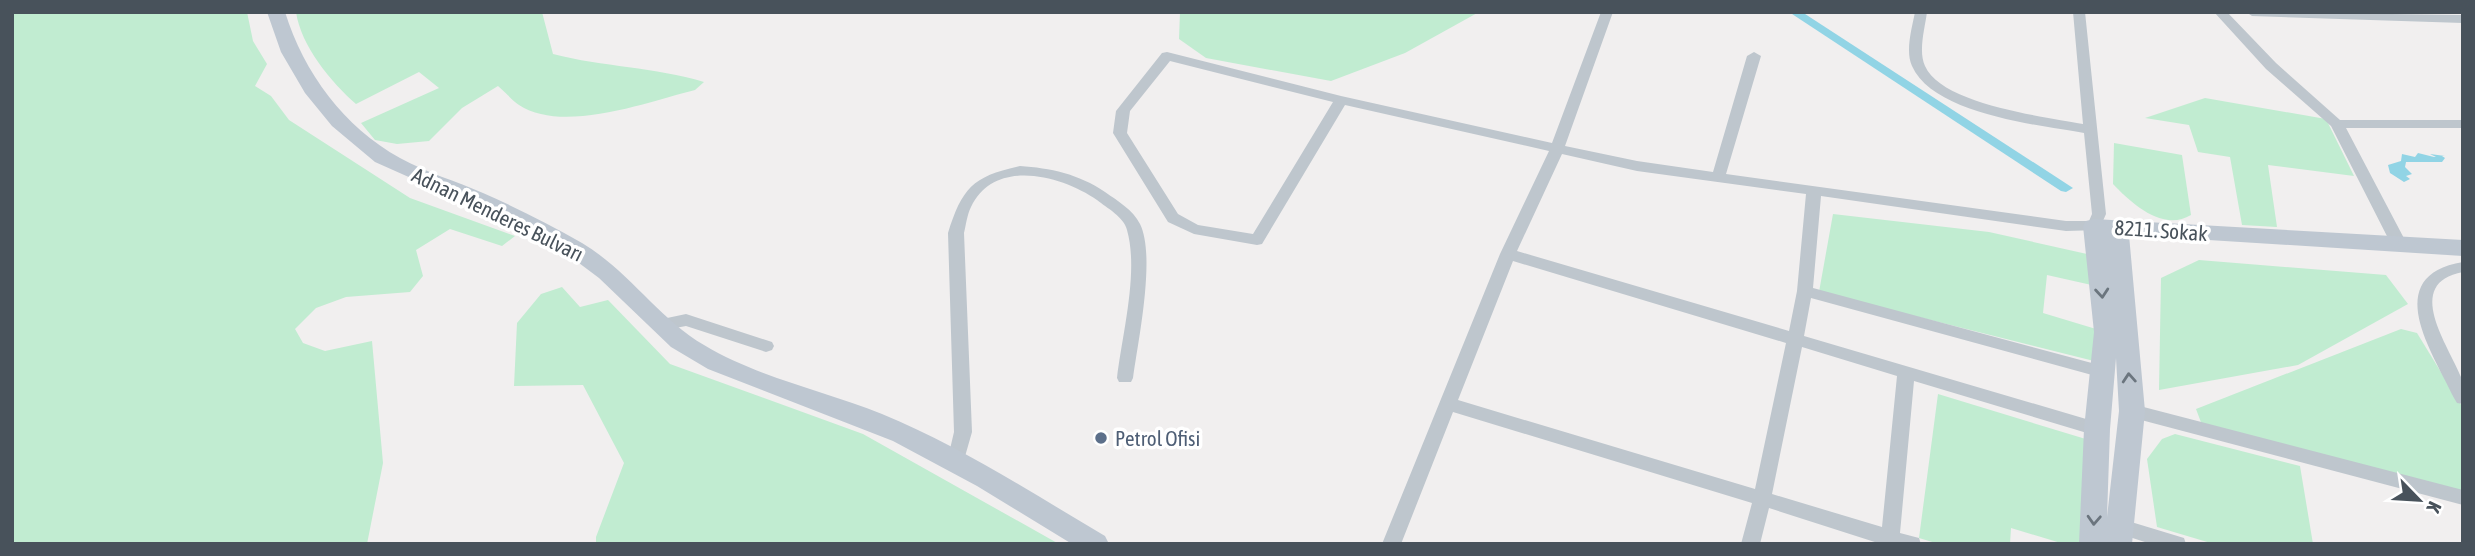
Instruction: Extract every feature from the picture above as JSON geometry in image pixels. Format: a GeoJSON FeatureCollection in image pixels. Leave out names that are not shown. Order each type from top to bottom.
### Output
{"type":"FeatureCollection","features":[{"type":"Feature","properties":{"kind":"street","name":"Adnan Menderes Bulvarı"},"geometry":{"type":"LineString","coordinates":[[276,12],[289,50],[303,77],[321,102],[372,150],[412,172],[479,199],[579,250],[629,293],[659,326],[695,351],[736,371],[873,421],[956,462],[1096,544]]}},
{"type":"Feature","properties":{"kind":"street"},"geometry":{"type":"LineString","coordinates":[[1391,544],[1508,254],[1557,149],[1607,12]]}},
{"type":"Feature","properties":{"kind":"street"},"geometry":{"type":"LineString","coordinates":[[1921,12],[1917,62],[1921,72],[1933,85],[1978,107],[2091,130]]}},
{"type":"Feature","properties":{"kind":"street"},"geometry":{"type":"LineString","coordinates":[[2079,12],[2091,130],[2132,411],[2118,535],[2177,544]]}},
{"type":"Feature","properties":{"kind":"street"},"geometry":{"type":"LineString","coordinates":[[2220,12],[2271,66],[2337,124],[2399,244]]}},
{"type":"Feature","properties":{"kind":"street"},"geometry":{"type":"LineString","coordinates":[[2252,12],[2463,19]]}},
{"type":"Feature","properties":{"kind":"street"},"geometry":{"type":"LineString","coordinates":[[1341,100],[1257,240],[1195,229],[1173,218],[1120,133],[1123,111],[1167,56],[1341,100],[1637,166],[2066,226],[2105,227],[2463,261]]}},
{"type":"Feature","properties":{"kind":"street"},"geometry":{"type":"LineString","coordinates":[[1718,178],[1754,56]]}},
{"type":"Feature","properties":{"kind":"street"},"geometry":{"type":"LineString","coordinates":[[2337,124],[2463,124]]}},
{"type":"Feature","properties":{"kind":"street"},"geometry":{"type":"LineString","coordinates":[[956,462],[963,432],[956,233],[959,216],[969,199],[992,178],[1026,170],[1065,176],[1097,192],[1131,220],[1139,250],[1125,378]]}},
{"type":"Feature","properties":{"kind":"street"},"geometry":{"type":"LineString","coordinates":[[1750,544],[1762,500],[1805,291],[1814,191]]}},
{"type":"Feature","properties":{"kind":"street","name":"8211. Sokak"},"geometry":{"type":"LineString","coordinates":[[2093,544],[2097,429],[2106,332],[2105,227],[2463,248]]}},
{"type":"Feature","properties":{"kind":"street"},"geometry":{"type":"LineString","coordinates":[[1508,254],[2097,429]]}},
{"type":"Feature","properties":{"kind":"street"},"geometry":{"type":"LineString","coordinates":[[2463,267],[2445,269],[2430,283],[2424,313],[2463,398]]}},
{"type":"Feature","properties":{"kind":"street"},"geometry":{"type":"LineString","coordinates":[[1805,291],[2103,372]]}},
{"type":"Feature","properties":{"kind":"street"},"geometry":{"type":"LineString","coordinates":[[659,326],[686,320],[765,346]]}},
{"type":"Feature","properties":{"kind":"street"},"geometry":{"type":"LineString","coordinates":[[1890,540],[1906,372]]}},
{"type":"Feature","properties":{"kind":"street"},"geometry":{"type":"LineString","coordinates":[[1449,404],[1890,540],[1912,544]]}},
{"type":"Feature","properties":{"kind":"street"},"geometry":{"type":"LineString","coordinates":[[2132,411],[2463,498]]}},
{"type":"Feature","properties":{"kind":"street","name":"Adnan Menderes Bulvarı"},"geometry":{"type":"LineString","coordinates":[[1061,524],[1082,544]]}},
{"type":"Feature","properties":{"kind":"green space"},"geometry":{"type":"Polygon","coordinates":[[[12,12],[247,12],[253,41],[267,64],[255,86],[271,96],[289,120],[410,198],[515,236],[502,246],[450,229],[416,250],[423,276],[410,292],[346,297],[316,308],[295,329],[303,343],[325,351],[372,341],[383,463],[367,544],[12,544],[12,12]]]}},
{"type":"Feature","properties":{"kind":"green space"},"geometry":{"type":"Polygon","coordinates":[[[296,12],[542,12],[553,54],[667,73],[704,82],[695,90],[630,108],[558,117],[537,113],[519,105],[498,86],[462,108],[429,141],[397,144],[375,140],[361,123],[439,88],[419,72],[356,104],[318,62],[304,38],[296,12]]]}},
{"type":"Feature","properties":{"kind":"green space"},"geometry":{"type":"Polygon","coordinates":[[[1180,12],[1479,12],[1405,53],[1331,81],[1206,58],[1179,39],[1180,12]]]}},
{"type":"Feature","properties":{"kind":"green space"},"geometry":{"type":"Polygon","coordinates":[[[2205,98],[2326,119],[2354,176],[2268,165],[2277,227],[2242,225],[2230,157],[2198,152],[2189,125],[2145,118],[2205,98]]]}},
{"type":"Feature","properties":{"kind":"green space"},"geometry":{"type":"Polygon","coordinates":[[[2114,143],[2182,155],[2191,215],[2170,220],[2159,218],[2139,207],[2121,192],[2113,184],[2114,143]]]}},
{"type":"Feature","properties":{"kind":"green space"},"geometry":{"type":"Polygon","coordinates":[[[1833,214],[1989,232],[2087,254],[2096,286],[2047,275],[2043,313],[2096,329],[2094,361],[1819,292],[1833,214]]]}},
{"type":"Feature","properties":{"kind":"green space"},"geometry":{"type":"Polygon","coordinates":[[[2199,260],[2386,275],[2408,304],[2298,365],[2159,390],[2161,278],[2199,260]]]}},
{"type":"Feature","properties":{"kind":"green space"},"geometry":{"type":"Polygon","coordinates":[[[562,287],[580,307],[608,300],[670,364],[863,434],[1059,544],[596,544],[596,537],[624,463],[583,385],[514,386],[517,323],[541,294],[562,287]]]}},
{"type":"Feature","properties":{"kind":"green space"},"geometry":{"type":"Polygon","coordinates":[[[2401,329],[2417,333],[2463,408],[2463,494],[2202,425],[2196,409],[2401,329]]]}},
{"type":"Feature","properties":{"kind":"green space"},"geometry":{"type":"Polygon","coordinates":[[[1938,394],[2089,440],[2083,544],[2064,544],[2011,528],[2010,544],[1939,544],[1919,538],[1938,394]]]}},
{"type":"Feature","properties":{"kind":"green space"},"geometry":{"type":"Polygon","coordinates":[[[2175,434],[2300,466],[2313,544],[2214,544],[2157,527],[2147,459],[2162,439],[2175,434]]]}},
{"type":"Feature","properties":{"kind":"water"},"geometry":{"type":"Polygon","coordinates":[[[2418,153],[2445,158],[2442,162],[2406,162],[2405,167],[2412,174],[2406,176],[2410,179],[2404,182],[2390,173],[2388,165],[2401,161],[2402,154],[2415,157],[2418,153]]]}},
{"type":"Feature","properties":{"kind":"waterway"},"geometry":{"type":"LineString","coordinates":[[1794,12],[2066,188]]}},
{"type":"Feature","properties":{"kind":"place","name":"Petrol Ofisi"},"geometry":{"type":"Point","coordinates":[1101,438]}}]}
